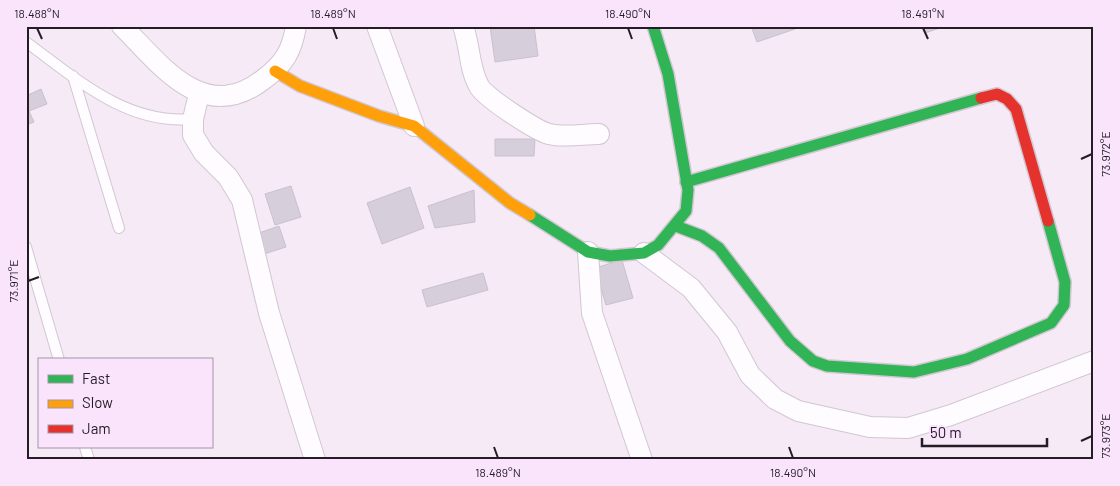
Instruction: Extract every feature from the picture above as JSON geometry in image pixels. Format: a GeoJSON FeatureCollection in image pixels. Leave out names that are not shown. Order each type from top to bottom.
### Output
{"type":"FeatureCollection","features":[{"type":"Feature","properties":{"kind":"street"},"geometry":{"type":"LineString","coordinates":[[122,26],[178,82],[199,94],[230,96],[252,89],[275,71],[292,48],[296,26]]}},
{"type":"Feature","properties":{"kind":"street"},"geometry":{"type":"LineString","coordinates":[[377,26],[414,126]]}},
{"type":"Feature","properties":{"kind":"street"},"geometry":{"type":"LineString","coordinates":[[464,26],[475,78],[485,94],[496,103],[547,134],[562,136],[599,134]]}},
{"type":"Feature","properties":{"kind":"street"},"geometry":{"type":"LineString","coordinates":[[275,71],[300,86],[379,116],[414,126],[510,204],[588,252],[610,256],[644,253],[658,246],[676,226],[686,211],[686,182],[668,74],[653,26]]}},
{"type":"Feature","properties":{"kind":"street"},"geometry":{"type":"LineString","coordinates":[[199,94],[193,118],[194,134],[204,153],[228,177],[242,200],[269,313],[315,460]]}},
{"type":"Feature","properties":{"kind":"street"},"geometry":{"type":"LineString","coordinates":[[676,226],[702,236],[719,248],[790,341],[813,361],[828,366],[914,372],[942,367],[1052,323],[1064,305],[1065,282],[1022,123],[1017,108],[1008,98],[997,94],[686,182]]}},
{"type":"Feature","properties":{"kind":"street"},"geometry":{"type":"LineString","coordinates":[[588,252],[592,313],[642,460]]}},
{"type":"Feature","properties":{"kind":"street"},"geometry":{"type":"LineString","coordinates":[[644,253],[692,288],[727,332],[750,375],[775,399],[798,410],[870,428],[908,428],[951,415],[1094,361]]}},
{"type":"Feature","properties":{"kind":"lane"},"geometry":{"type":"LineString","coordinates":[[26,42],[98,94],[127,110],[173,120],[193,118]]}},
{"type":"Feature","properties":{"kind":"lane"},"geometry":{"type":"LineString","coordinates":[[73,76],[119,228]]}},
{"type":"Feature","properties":{"kind":"lane"},"geometry":{"type":"LineString","coordinates":[[26,247],[59,358]]}},
{"type":"Feature","properties":{"kind":"lane"},"geometry":{"type":"LineString","coordinates":[[85,448],[89,460]]}},
{"type":"Feature","properties":{"kind":"building"},"geometry":{"type":"Polygon","coordinates":[[[490,26],[534,26],[538,56],[495,62],[490,26]]]}},
{"type":"Feature","properties":{"kind":"building"},"geometry":{"type":"Polygon","coordinates":[[[751,26],[794,26],[795,29],[757,42],[751,26]]]}},
{"type":"Feature","properties":{"kind":"building"},"geometry":{"type":"Polygon","coordinates":[[[923,26],[946,26],[925,33],[923,26]]]}},
{"type":"Feature","properties":{"kind":"building"},"geometry":{"type":"Polygon","coordinates":[[[41,89],[47,104],[29,111],[34,122],[26,125],[26,96],[41,89]]]}},
{"type":"Feature","properties":{"kind":"building"},"geometry":{"type":"Polygon","coordinates":[[[495,139],[535,139],[534,156],[495,156],[495,139]]]}},
{"type":"Feature","properties":{"kind":"building"},"geometry":{"type":"Polygon","coordinates":[[[291,186],[301,217],[275,225],[265,194],[291,186]]]}},
{"type":"Feature","properties":{"kind":"building"},"geometry":{"type":"Polygon","coordinates":[[[410,187],[424,228],[382,244],[367,203],[410,187]]]}},
{"type":"Feature","properties":{"kind":"building"},"geometry":{"type":"Polygon","coordinates":[[[474,190],[475,222],[435,228],[428,206],[474,190]]]}},
{"type":"Feature","properties":{"kind":"building"},"geometry":{"type":"Polygon","coordinates":[[[279,226],[286,247],[264,254],[256,234],[279,226]]]}},
{"type":"Feature","properties":{"kind":"building"},"geometry":{"type":"Polygon","coordinates":[[[622,260],[633,298],[606,305],[595,268],[622,260]]]}},
{"type":"Feature","properties":{"kind":"building"},"geometry":{"type":"Polygon","coordinates":[[[483,273],[488,290],[427,307],[422,290],[483,273]]]}},
{"type":"Feature","properties":{"kind":"traffic: fast"},"geometry":{"type":"LineString","coordinates":[[530,215],[588,252],[610,256],[644,253],[658,245],[686,211],[688,190],[668,74],[653,26]]}},
{"type":"Feature","properties":{"kind":"traffic: fast"},"geometry":{"type":"LineString","coordinates":[[686,182],[981,98]]}},
{"type":"Feature","properties":{"kind":"traffic: fast"},"geometry":{"type":"LineString","coordinates":[[676,226],[702,236],[719,248],[790,341],[813,361],[827,366],[914,372],[967,359],[1051,323],[1064,305],[1065,282],[1048,221]]}},
{"type":"Feature","properties":{"kind":"traffic: slow"},"geometry":{"type":"LineString","coordinates":[[275,71],[300,86],[379,116],[414,126],[510,203],[530,215]]}},
{"type":"Feature","properties":{"kind":"traffic: jam"},"geometry":{"type":"LineString","coordinates":[[981,98],[997,94],[1007,99],[1016,109],[1048,221]]}}]}
